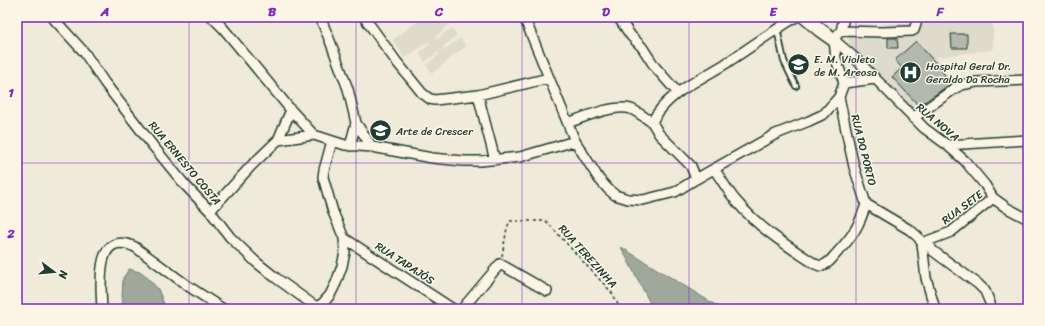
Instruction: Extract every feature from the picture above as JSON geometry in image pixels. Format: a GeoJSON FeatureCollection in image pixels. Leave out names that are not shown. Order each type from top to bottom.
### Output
{"type":"FeatureCollection","features":[{"type":"Feature","properties":{"kind":"street","name":"RUA ERNESTO COSTA"},"geometry":{"type":"LineString","coordinates":[[52,17],[84,52],[104,82],[158,151],[185,185],[210,211],[230,238],[256,262],[316,308]]}},
{"type":"Feature","properties":{"kind":"street"},"geometry":{"type":"LineString","coordinates":[[212,17],[314,135]]}},
{"type":"Feature","properties":{"kind":"street"},"geometry":{"type":"LineString","coordinates":[[320,17],[348,89],[356,123],[372,147]]}},
{"type":"Feature","properties":{"kind":"street"},"geometry":{"type":"LineString","coordinates":[[364,17],[413,82],[422,93],[430,99],[435,100],[478,95],[549,78]]}},
{"type":"Feature","properties":{"kind":"street"},"geometry":{"type":"LineString","coordinates":[[524,17],[575,140],[599,179],[615,195],[628,199],[643,200],[675,192],[776,134],[824,114],[839,97],[844,83],[836,59],[837,35],[844,17]]}},
{"type":"Feature","properties":{"kind":"street"},"geometry":{"type":"LineString","coordinates":[[618,17],[631,36],[642,47],[655,67],[678,93]]}},
{"type":"Feature","properties":{"kind":"street"},"geometry":{"type":"LineString","coordinates":[[652,122],[660,110],[678,93],[796,17]]}},
{"type":"Feature","properties":{"kind":"street"},"geometry":{"type":"LineString","coordinates":[[805,17],[820,30],[837,35],[912,31],[916,27],[917,17]]}},
{"type":"Feature","properties":{"kind":"street","name":"RUA NOVA"},"geometry":{"type":"LineString","coordinates":[[837,35],[855,58],[924,128],[965,161],[985,185],[993,198],[1007,208],[1028,219]]}},
{"type":"Feature","properties":{"kind":"street"},"geometry":{"type":"LineString","coordinates":[[844,83],[875,79]]}},
{"type":"Feature","properties":{"kind":"street"},"geometry":{"type":"LineString","coordinates":[[914,118],[961,85],[976,82],[1028,80]]}},
{"type":"Feature","properties":{"kind":"street"},"geometry":{"type":"LineString","coordinates":[[478,95],[495,160]]}},
{"type":"Feature","properties":{"kind":"street","name":"RUA DO PORTO"},"geometry":{"type":"LineString","coordinates":[[839,97],[854,167],[866,204],[910,230],[932,251],[978,284],[985,291],[990,303],[990,309]]}},
{"type":"Feature","properties":{"kind":"street"},"geometry":{"type":"LineString","coordinates":[[568,123],[618,108],[625,108],[635,111],[652,122],[659,134],[691,166],[696,179]]}},
{"type":"Feature","properties":{"kind":"street"},"geometry":{"type":"LineString","coordinates":[[210,211],[251,166],[278,140],[291,110]]}},
{"type":"Feature","properties":{"kind":"street"},"geometry":{"type":"LineString","coordinates":[[350,146],[356,123]]}},
{"type":"Feature","properties":{"kind":"street"},"geometry":{"type":"LineString","coordinates":[[278,140],[314,135],[350,146],[372,147],[432,158],[463,161],[495,160],[520,157],[547,150],[575,140]]}},
{"type":"Feature","properties":{"kind":"street"},"geometry":{"type":"LineString","coordinates":[[947,145],[1028,140]]}},
{"type":"Feature","properties":{"kind":"street"},"geometry":{"type":"LineString","coordinates":[[316,308],[330,295],[342,266],[345,252],[344,238],[333,212],[323,177],[332,141]]}},
{"type":"Feature","properties":{"kind":"street"},"geometry":{"type":"LineString","coordinates":[[714,169],[736,201],[761,226],[820,266],[827,264],[849,240],[858,227],[866,204]]}},
{"type":"Feature","properties":{"kind":"street","name":"RUA SETE"},"geometry":{"type":"LineString","coordinates":[[924,243],[951,232],[993,198]]}},
{"type":"Feature","properties":{"kind":"street","name":"RUA TAPAJÓS"},"geometry":{"type":"LineString","coordinates":[[344,238],[454,309]]}},
{"type":"Feature","properties":{"kind":"street"},"geometry":{"type":"LineString","coordinates":[[102,309],[100,278],[105,256],[108,249],[112,245],[122,243],[135,247],[188,286],[223,309]]}},
{"type":"Feature","properties":{"kind":"street"},"geometry":{"type":"LineString","coordinates":[[924,243],[926,278],[935,309]]}},
{"type":"Feature","properties":{"kind":"street"},"geometry":{"type":"LineString","coordinates":[[462,309],[500,264],[547,291]]}},
{"type":"Feature","properties":{"kind":"lane"},"geometry":{"type":"LineString","coordinates":[[776,29],[784,61],[796,86]]}},
{"type":"Feature","properties":{"kind":"path","name":"RUA TEREZINHA"},"geometry":{"type":"LineString","coordinates":[[500,264],[507,228],[510,222],[546,221],[613,294],[620,309]]}},
{"type":"Feature","properties":{"kind":"shaded area"},"geometry":{"type":"Polygon","coordinates":[[[423,17],[442,17],[449,25],[435,37],[437,39],[451,28],[457,35],[442,48],[443,51],[460,38],[466,46],[432,73],[426,65],[440,54],[438,52],[425,62],[419,53],[430,44],[429,41],[405,58],[393,40],[423,17]]]}},
{"type":"Feature","properties":{"kind":"shaded area","name":"Hospital Geral Dr. Geraldo Da Rocha"},"geometry":{"type":"Polygon","coordinates":[[[920,17],[993,17],[993,50],[935,57],[954,86],[915,111],[911,109],[850,45],[848,40],[849,36],[856,34],[883,34],[883,24],[919,22],[920,17]]]}},
{"type":"Feature","properties":{"kind":"shaded area"},"geometry":{"type":"Polygon","coordinates":[[[621,247],[722,309],[653,309],[621,247]]]}},
{"type":"Feature","properties":{"kind":"shaded area"},"geometry":{"type":"Polygon","coordinates":[[[129,269],[143,273],[158,289],[166,309],[124,309],[122,300],[123,278],[129,269]]]}},
{"type":"Feature","properties":{"kind":"building"},"geometry":{"type":"Polygon","coordinates":[[[951,34],[967,34],[967,48],[952,48],[951,34]]]}},
{"type":"Feature","properties":{"kind":"building"},"geometry":{"type":"Polygon","coordinates":[[[888,38],[897,38],[898,48],[888,48],[888,38]]]}},
{"type":"Feature","properties":{"kind":"building"},"geometry":{"type":"Polygon","coordinates":[[[916,41],[941,69],[950,84],[919,106],[892,77],[902,68],[895,60],[916,41]]]}},
{"type":"Feature","properties":{"kind":"place","name":"E. M. Violeta de M. Areosa"},"geometry":{"type":"Point","coordinates":[799,65]}},
{"type":"Feature","properties":{"kind":"place","name":"Hospital Geral Dr. Geraldo Da Rocha"},"geometry":{"type":"Point","coordinates":[910,72]}},
{"type":"Feature","properties":{"kind":"place","name":"Arte de Crescer"},"geometry":{"type":"Point","coordinates":[381,131]}}]}
